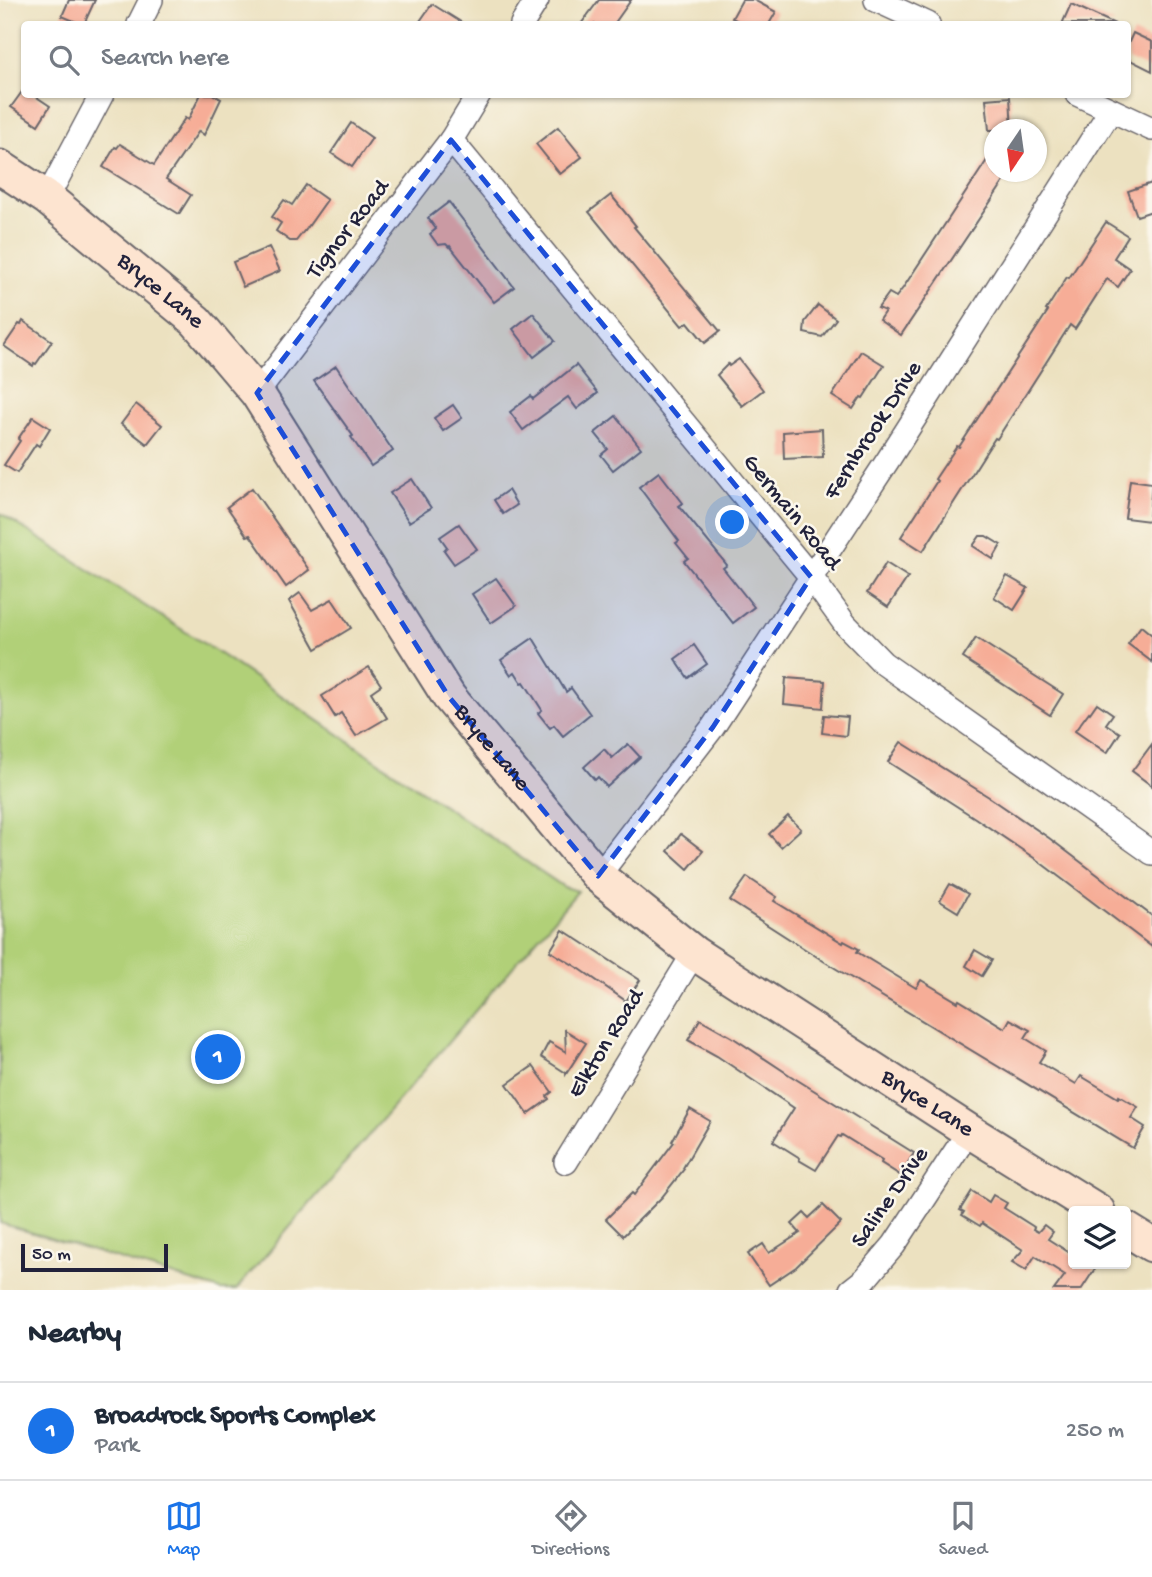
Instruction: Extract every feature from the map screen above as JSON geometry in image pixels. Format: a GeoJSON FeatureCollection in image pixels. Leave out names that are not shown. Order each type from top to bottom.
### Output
{"type":"FeatureCollection","features":[{"type":"Feature","properties":{"kind":"street"},"geometry":{"type":"LineString","coordinates":[[140,21],[151,0]]}},
{"type":"Feature","properties":{"kind":"street"},"geometry":{"type":"LineString","coordinates":[[524,21],[537,0]]}},
{"type":"Feature","properties":{"kind":"street"},"geometry":{"type":"LineString","coordinates":[[876,0],[922,21]]}},
{"type":"Feature","properties":{"kind":"street"},"geometry":{"type":"LineString","coordinates":[[47,198],[100,98]]}},
{"type":"Feature","properties":{"kind":"street","name":"Tignor Road"},"geometry":{"type":"LineString","coordinates":[[257,393],[451,140],[477,98]]}},
{"type":"Feature","properties":{"kind":"street"},"geometry":{"type":"LineString","coordinates":[[1086,98],[1152,129]]}},
{"type":"Feature","properties":{"kind":"street","name":"Fernbrook Drive"},"geometry":{"type":"LineString","coordinates":[[597,876],[713,727],[888,460],[1111,110]]}},
{"type":"Feature","properties":{"kind":"street","name":"Germain Road"},"geometry":{"type":"LineString","coordinates":[[451,140],[811,577],[845,624],[883,663],[1152,853]]}},
{"type":"Feature","properties":{"kind":"street","name":"Bryce Lane"},"geometry":{"type":"LineString","coordinates":[[0,167],[47,198],[196,321],[257,393],[449,698],[597,876],[694,954],[1090,1206]]}},
{"type":"Feature","properties":{"kind":"street","name":"Elkton Road"},"geometry":{"type":"LineString","coordinates":[[566,1162],[694,954]]}},
{"type":"Feature","properties":{"kind":"street","name":"Saline Drive"},"geometry":{"type":"LineString","coordinates":[[851,1290],[865,1279],[894,1245],[969,1131]]}},
{"type":"Feature","properties":{"kind":"street"},"geometry":{"type":"LineString","coordinates":[[1131,1232],[1152,1245]]}},
{"type":"Feature","properties":{"kind":"highlighted area"},"geometry":{"type":"Polygon","coordinates":[[[451,140],[811,577],[713,727],[598,876],[449,697],[257,393],[451,140]]]}},
{"type":"Feature","properties":{"kind":"green space"},"geometry":{"type":"Polygon","coordinates":[[[0,513],[217,652],[564,887],[578,891],[236,1290],[221,1290],[0,1223],[0,513]]]}},
{"type":"Feature","properties":{"kind":"building"},"geometry":{"type":"Polygon","coordinates":[[[69,0],[95,0],[85,21],[74,21],[62,16],[69,0]]]}},
{"type":"Feature","properties":{"kind":"building"},"geometry":{"type":"Polygon","coordinates":[[[599,0],[631,0],[616,21],[583,21],[599,0]]]}},
{"type":"Feature","properties":{"kind":"building"},"geometry":{"type":"Polygon","coordinates":[[[742,0],[754,0],[776,12],[771,21],[738,21],[732,18],[742,0]]]}},
{"type":"Feature","properties":{"kind":"building"},"geometry":{"type":"Polygon","coordinates":[[[432,4],[459,21],[420,21],[432,4]]]}},
{"type":"Feature","properties":{"kind":"building"},"geometry":{"type":"Polygon","coordinates":[[[1071,4],[1108,21],[1063,21],[1071,4]]]}},
{"type":"Feature","properties":{"kind":"building"},"geometry":{"type":"Polygon","coordinates":[[[1133,33],[1152,42],[1152,71],[1131,60],[1133,33]]]}},
{"type":"Feature","properties":{"kind":"building"},"geometry":{"type":"Polygon","coordinates":[[[21,93],[21,98],[38,98],[50,106],[38,125],[11,107],[21,93]]]}},
{"type":"Feature","properties":{"kind":"building"},"geometry":{"type":"Polygon","coordinates":[[[199,98],[221,99],[204,135],[199,131],[166,179],[191,195],[179,214],[103,167],[115,147],[120,144],[154,165],[185,118],[188,120],[199,98]]]}},
{"type":"Feature","properties":{"kind":"building"},"geometry":{"type":"Polygon","coordinates":[[[1010,98],[1011,119],[988,119],[986,99],[1010,98]]]}},
{"type":"Feature","properties":{"kind":"building"},"geometry":{"type":"Polygon","coordinates":[[[351,123],[372,138],[352,167],[331,153],[351,123]]]}},
{"type":"Feature","properties":{"kind":"building"},"geometry":{"type":"Polygon","coordinates":[[[558,127],[582,157],[560,174],[536,144],[558,127]]]}},
{"type":"Feature","properties":{"kind":"building"},"geometry":{"type":"Polygon","coordinates":[[[984,165],[984,182],[1004,182],[901,335],[879,320],[885,311],[878,308],[889,293],[896,297],[984,165]]]}},
{"type":"Feature","properties":{"kind":"building"},"geometry":{"type":"Polygon","coordinates":[[[1152,183],[1152,211],[1137,216],[1128,191],[1152,183]]]}},
{"type":"Feature","properties":{"kind":"building"},"geometry":{"type":"Polygon","coordinates":[[[306,185],[327,200],[296,241],[290,241],[276,231],[281,223],[272,217],[284,200],[292,205],[306,185]]]}},
{"type":"Feature","properties":{"kind":"building"},"geometry":{"type":"Polygon","coordinates":[[[611,195],[720,331],[705,343],[688,322],[682,326],[589,212],[611,195]]]}},
{"type":"Feature","properties":{"kind":"building"},"geometry":{"type":"Polygon","coordinates":[[[449,202],[514,287],[494,302],[450,246],[438,245],[430,234],[436,229],[428,218],[449,202]]]}},
{"type":"Feature","properties":{"kind":"building"},"geometry":{"type":"Polygon","coordinates":[[[1106,222],[1128,236],[1114,258],[1130,269],[1118,287],[1107,279],[1075,329],[1070,325],[923,551],[901,537],[937,481],[935,479],[957,446],[959,447],[1048,311],[1046,310],[1067,277],[1069,278],[1106,222]]]}},
{"type":"Feature","properties":{"kind":"building"},"geometry":{"type":"Polygon","coordinates":[[[269,247],[280,271],[243,287],[233,262],[269,247]]]}},
{"type":"Feature","properties":{"kind":"building"},"geometry":{"type":"Polygon","coordinates":[[[818,305],[836,319],[822,337],[804,333],[805,322],[818,305]]]}},
{"type":"Feature","properties":{"kind":"building"},"geometry":{"type":"Polygon","coordinates":[[[533,313],[555,341],[534,357],[513,329],[533,313]]]}},
{"type":"Feature","properties":{"kind":"building"},"geometry":{"type":"Polygon","coordinates":[[[23,321],[52,341],[33,366],[4,346],[23,321]]]}},
{"type":"Feature","properties":{"kind":"building"},"geometry":{"type":"Polygon","coordinates":[[[861,351],[884,365],[853,409],[832,396],[861,351]]]}},
{"type":"Feature","properties":{"kind":"building"},"geometry":{"type":"Polygon","coordinates":[[[739,359],[763,390],[742,406],[717,375],[728,364],[729,366],[739,359]]]}},
{"type":"Feature","properties":{"kind":"building"},"geometry":{"type":"Polygon","coordinates":[[[576,365],[598,393],[577,409],[568,397],[523,430],[510,412],[531,396],[533,399],[576,365]]]}},
{"type":"Feature","properties":{"kind":"building"},"geometry":{"type":"Polygon","coordinates":[[[336,366],[393,451],[371,466],[314,381],[336,366]]]}},
{"type":"Feature","properties":{"kind":"building"},"geometry":{"type":"Polygon","coordinates":[[[136,404],[162,425],[147,444],[121,424],[136,404]]]}},
{"type":"Feature","properties":{"kind":"building"},"geometry":{"type":"Polygon","coordinates":[[[453,405],[462,418],[443,431],[434,418],[453,405]]]}},
{"type":"Feature","properties":{"kind":"building"},"geometry":{"type":"Polygon","coordinates":[[[616,416],[641,448],[613,470],[601,455],[608,449],[595,433],[616,416]]]}},
{"type":"Feature","properties":{"kind":"building"},"geometry":{"type":"Polygon","coordinates":[[[33,417],[50,428],[17,473],[4,465],[33,417]]]}},
{"type":"Feature","properties":{"kind":"building"},"geometry":{"type":"Polygon","coordinates":[[[822,429],[823,457],[784,459],[783,432],[822,429]]]}},
{"type":"Feature","properties":{"kind":"building"},"geometry":{"type":"Polygon","coordinates":[[[659,472],[683,503],[679,506],[727,565],[723,568],[754,607],[733,623],[684,561],[688,558],[676,543],[679,541],[639,487],[659,472]]]}},
{"type":"Feature","properties":{"kind":"building"},"geometry":{"type":"Polygon","coordinates":[[[412,479],[431,508],[409,522],[390,493],[412,479]]]}},
{"type":"Feature","properties":{"kind":"building"},"geometry":{"type":"Polygon","coordinates":[[[1130,480],[1152,483],[1149,521],[1125,518],[1130,480]]]}},
{"type":"Feature","properties":{"kind":"building"},"geometry":{"type":"Polygon","coordinates":[[[252,488],[309,570],[286,587],[227,507],[252,488]]]}},
{"type":"Feature","properties":{"kind":"building"},"geometry":{"type":"Polygon","coordinates":[[[508,490],[517,505],[503,514],[494,500],[508,490]]]}},
{"type":"Feature","properties":{"kind":"building"},"geometry":{"type":"Polygon","coordinates":[[[459,524],[477,549],[454,564],[444,550],[447,547],[440,537],[459,524]]]}},
{"type":"Feature","properties":{"kind":"building"},"geometry":{"type":"Polygon","coordinates":[[[980,536],[986,536],[1001,545],[993,559],[973,546],[980,536]]]}},
{"type":"Feature","properties":{"kind":"building"},"geometry":{"type":"Polygon","coordinates":[[[886,563],[908,577],[888,607],[867,593],[886,563]]]}},
{"type":"Feature","properties":{"kind":"building"},"geometry":{"type":"Polygon","coordinates":[[[1007,576],[1028,588],[1014,610],[994,597],[1007,576]]]}},
{"type":"Feature","properties":{"kind":"building"},"geometry":{"type":"Polygon","coordinates":[[[496,578],[516,606],[491,623],[472,594],[496,578]]]}},
{"type":"Feature","properties":{"kind":"building"},"geometry":{"type":"Polygon","coordinates":[[[300,593],[312,610],[332,599],[351,628],[316,649],[289,601],[300,593]]]}},
{"type":"Feature","properties":{"kind":"building"},"geometry":{"type":"Polygon","coordinates":[[[1141,626],[1152,635],[1152,662],[1128,644],[1141,626]]]}},
{"type":"Feature","properties":{"kind":"building"},"geometry":{"type":"Polygon","coordinates":[[[533,638],[566,692],[571,688],[590,714],[563,736],[554,725],[550,728],[538,713],[542,710],[524,682],[522,683],[515,672],[511,675],[501,660],[533,638]]]}},
{"type":"Feature","properties":{"kind":"building"},"geometry":{"type":"Polygon","coordinates":[[[976,638],[1063,694],[1050,715],[963,658],[976,638]]]}},
{"type":"Feature","properties":{"kind":"building"},"geometry":{"type":"Polygon","coordinates":[[[694,645],[707,664],[688,678],[675,659],[694,645]]]}},
{"type":"Feature","properties":{"kind":"building"},"geometry":{"type":"Polygon","coordinates":[[[369,667],[381,685],[371,692],[387,718],[356,736],[341,713],[335,717],[322,696],[369,667]]]}},
{"type":"Feature","properties":{"kind":"building"},"geometry":{"type":"Polygon","coordinates":[[[786,678],[825,681],[823,708],[784,704],[786,678]]]}},
{"type":"Feature","properties":{"kind":"building"},"geometry":{"type":"Polygon","coordinates":[[[1097,703],[1113,714],[1106,724],[1120,733],[1107,753],[1075,731],[1097,703]]]}},
{"type":"Feature","properties":{"kind":"building"},"geometry":{"type":"Polygon","coordinates":[[[824,715],[848,717],[846,736],[822,733],[824,715]]]}},
{"type":"Feature","properties":{"kind":"building"},"geometry":{"type":"Polygon","coordinates":[[[901,742],[1049,838],[1152,916],[1152,947],[1037,860],[888,762],[901,742]]]}},
{"type":"Feature","properties":{"kind":"building"},"geometry":{"type":"Polygon","coordinates":[[[628,744],[640,757],[607,787],[598,777],[595,780],[584,767],[604,749],[612,758],[628,744]]]}},
{"type":"Feature","properties":{"kind":"building"},"geometry":{"type":"Polygon","coordinates":[[[1152,744],[1152,786],[1132,771],[1152,744]]]}},
{"type":"Feature","properties":{"kind":"building"},"geometry":{"type":"Polygon","coordinates":[[[788,816],[801,829],[781,847],[769,834],[788,816]]]}},
{"type":"Feature","properties":{"kind":"building"},"geometry":{"type":"Polygon","coordinates":[[[681,834],[703,851],[688,869],[668,851],[681,834]]]}},
{"type":"Feature","properties":{"kind":"building"},"geometry":{"type":"Polygon","coordinates":[[[747,877],[777,897],[774,901],[843,943],[844,941],[859,949],[857,952],[916,988],[921,980],[1005,1028],[1010,1019],[1030,1030],[1025,1038],[1046,1051],[1039,1062],[1076,1084],[1081,1076],[1138,1107],[1131,1118],[1145,1127],[1133,1148],[825,962],[730,901],[747,877]]]}},
{"type":"Feature","properties":{"kind":"building"},"geometry":{"type":"Polygon","coordinates":[[[950,884],[968,894],[958,912],[940,901],[950,884]]]}},
{"type":"Feature","properties":{"kind":"building"},"geometry":{"type":"Polygon","coordinates":[[[563,930],[640,980],[626,1001],[550,951],[563,930]]]}},
{"type":"Feature","properties":{"kind":"building"},"geometry":{"type":"Polygon","coordinates":[[[975,950],[992,960],[982,976],[966,966],[975,950]]]}},
{"type":"Feature","properties":{"kind":"building"},"geometry":{"type":"Polygon","coordinates":[[[700,1019],[914,1153],[900,1175],[881,1163],[882,1160],[842,1135],[838,1136],[816,1170],[773,1141],[794,1108],[717,1056],[688,1040],[700,1019]]]}},
{"type":"Feature","properties":{"kind":"building"},"geometry":{"type":"Polygon","coordinates":[[[565,1030],[586,1043],[566,1074],[541,1057],[549,1042],[566,1052],[565,1030]]]}},
{"type":"Feature","properties":{"kind":"building"},"geometry":{"type":"Polygon","coordinates":[[[533,1066],[552,1092],[547,1096],[549,1099],[528,1114],[507,1084],[533,1066]]]}},
{"type":"Feature","properties":{"kind":"building"},"geometry":{"type":"Polygon","coordinates":[[[690,1109],[710,1121],[684,1169],[662,1197],[623,1236],[606,1219],[632,1193],[634,1195],[674,1142],[672,1141],[690,1109]]]}},
{"type":"Feature","properties":{"kind":"building"},"geometry":{"type":"Polygon","coordinates":[[[972,1191],[989,1202],[993,1195],[1007,1203],[1004,1208],[1034,1227],[1033,1229],[1038,1232],[1044,1225],[1053,1232],[1048,1239],[1068,1252],[1068,1269],[1095,1269],[1081,1290],[1054,1290],[1065,1275],[1035,1256],[1026,1270],[1012,1262],[1023,1250],[982,1223],[980,1226],[962,1215],[964,1212],[960,1210],[972,1191]]]}},
{"type":"Feature","properties":{"kind":"building"},"geometry":{"type":"Polygon","coordinates":[[[823,1205],[841,1223],[796,1267],[769,1285],[748,1254],[763,1244],[769,1253],[800,1233],[792,1224],[804,1213],[809,1218],[823,1205]]]}},
{"type":"Feature","properties":{"kind":"place","name":"Broadrock Sports Complex"},"geometry":{"type":"Point","coordinates":[218,1057]}}]}
